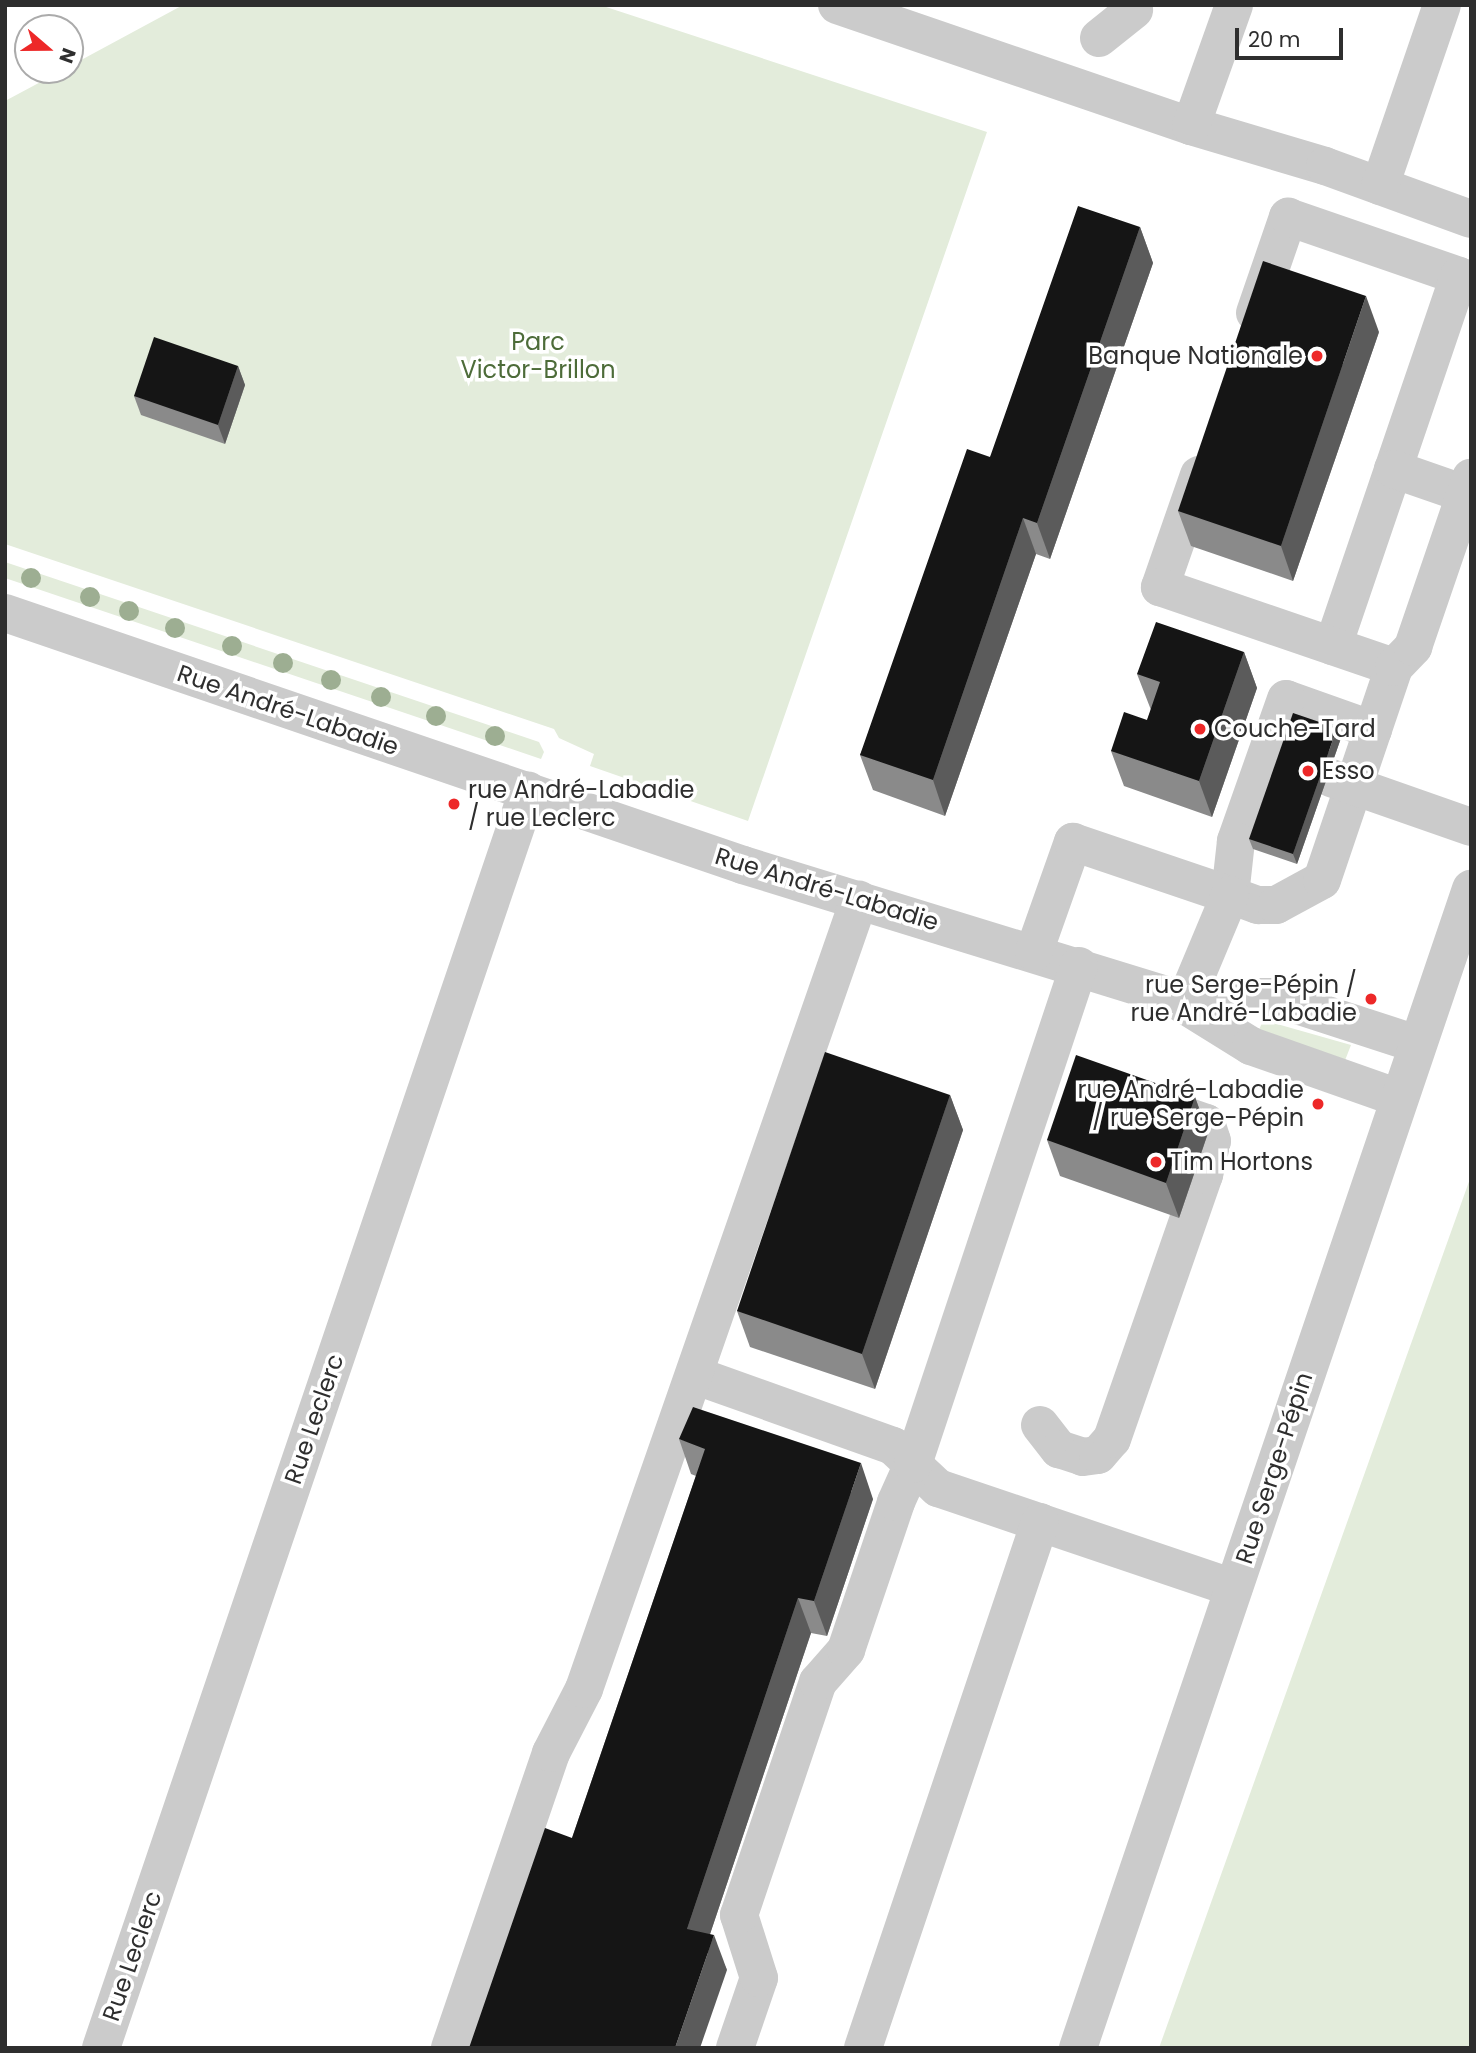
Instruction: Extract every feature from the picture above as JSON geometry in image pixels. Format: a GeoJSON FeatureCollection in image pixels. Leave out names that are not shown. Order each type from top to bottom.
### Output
{"type":"FeatureCollection","features":[{"type":"Feature","properties":{"kind":"street"},"geometry":{"type":"LineString","coordinates":[[837,5],[1191,126],[1380,186],[1471,219]]}},
{"type":"Feature","properties":{"kind":"street"},"geometry":{"type":"LineString","coordinates":[[1380,186],[1442,5]]}},
{"type":"Feature","properties":{"kind":"street"},"geometry":{"type":"LineString","coordinates":[[1191,126],[1227,8]]}},
{"type":"Feature","properties":{"kind":"street"},"geometry":{"type":"LineString","coordinates":[[1100,38],[1134,10]]}},
{"type":"Feature","properties":{"kind":"street"},"geometry":{"type":"LineString","coordinates":[[1243,349],[1289,217],[1465,278],[1394,469],[1333,646]]}},
{"type":"Feature","properties":{"kind":"street"},"geometry":{"type":"LineString","coordinates":[[1211,442],[1160,587],[1395,667]]}},
{"type":"Feature","properties":{"kind":"street"},"geometry":{"type":"LineString","coordinates":[[1034,952],[1073,842],[1258,905],[1276,905],[1322,880],[1395,667],[1413,646],[1469,489],[1394,469]]}},
{"type":"Feature","properties":{"kind":"street","name":"Rue André-Labadie"},"geometry":{"type":"LineString","coordinates":[[5,613],[743,864],[1034,952],[1181,1000],[1251,1046],[1399,1098]]}},
{"type":"Feature","properties":{"kind":"street"},"geometry":{"type":"LineString","coordinates":[[1181,1000],[1230,895],[1236,841],[1286,699],[1373,730]]}},
{"type":"Feature","properties":{"kind":"street"},"geometry":{"type":"LineString","coordinates":[[1266,755],[1471,827]]}},
{"type":"Feature","properties":{"kind":"street","name":"Rue Leclerc"},"geometry":{"type":"LineString","coordinates":[[101,2048],[528,791]]}},
{"type":"Feature","properties":{"kind":"street","name":"Rue Serge-Pépin"},"geometry":{"type":"LineString","coordinates":[[1078,2048],[1471,889]]}},
{"type":"Feature","properties":{"kind":"street"},"geometry":{"type":"LineString","coordinates":[[450,2048],[551,1753],[584,1689],[859,900]]}},
{"type":"Feature","properties":{"kind":"street"},"geometry":{"type":"LineString","coordinates":[[735,2048],[759,1978],[739,1915],[818,1682],[846,1650],[896,1502],[913,1464],[1079,966]]}},
{"type":"Feature","properties":{"kind":"street","name":"Rue André-Labadie"},"geometry":{"type":"LineString","coordinates":[[1181,1000],[1272,998],[1417,1044]]}},
{"type":"Feature","properties":{"kind":"street"},"geometry":{"type":"LineString","coordinates":[[1045,1068],[1083,1081]]}},
{"type":"Feature","properties":{"kind":"street"},"geometry":{"type":"LineString","coordinates":[[1040,1425],[1059,1449],[1076,1455],[1090,1457],[1108,1445],[1209,1159],[1212,1141],[1206,1123],[1121,1094]]}},
{"type":"Feature","properties":{"kind":"street"},"geometry":{"type":"LineString","coordinates":[[694,1375],[893,1446],[938,1488],[1234,1588]]}},
{"type":"Feature","properties":{"kind":"street"},"geometry":{"type":"LineString","coordinates":[[863,2048],[1041,1522]]}},
{"type":"Feature","properties":{"kind":"green space","name":"Parc Victor-Brillon"},"geometry":{"type":"Polygon","coordinates":[[[183,5],[600,5],[987,132],[748,821],[590,766],[594,754],[559,738],[554,729],[5,544],[5,101],[37,84],[84,84],[84,58],[183,5]]]}},
{"type":"Feature","properties":{"kind":"green space"},"geometry":{"type":"Polygon","coordinates":[[[5,562],[539,742],[544,752],[541,759],[5,578],[5,562]]]}},
{"type":"Feature","properties":{"kind":"green space"},"geometry":{"type":"Polygon","coordinates":[[[1263,1020],[1351,1045],[1344,1063],[1259,1030],[1263,1020]]]}},
{"type":"Feature","properties":{"kind":"green space"},"geometry":{"type":"Polygon","coordinates":[[[1471,1176],[1471,2048],[1159,2048],[1471,1176]]]}},
{"type":"Feature","properties":{"kind":"building"},"geometry":{"type":"Polygon","coordinates":[[[1078,206],[1140,227],[1037,523],[1023,518],[933,780],[860,755],[967,449],[990,457],[1078,206]]]}},
{"type":"Feature","properties":{"kind":"building"},"geometry":{"type":"Polygon","coordinates":[[[1263,261],[1366,296],[1281,546],[1178,511],[1263,261]]]}},
{"type":"Feature","properties":{"kind":"building"},"geometry":{"type":"Polygon","coordinates":[[[154,337],[238,366],[218,425],[134,396],[154,337]]]}},
{"type":"Feature","properties":{"kind":"building"},"geometry":{"type":"Polygon","coordinates":[[[1156,622],[1244,652],[1199,781],[1111,751],[1124,712],[1147,720],[1160,682],[1137,674],[1156,622]]]}},
{"type":"Feature","properties":{"kind":"building"},"geometry":{"type":"Polygon","coordinates":[[[1293,713],[1337,728],[1293,854],[1249,839],[1293,713]]]}},
{"type":"Feature","properties":{"kind":"building"},"geometry":{"type":"Polygon","coordinates":[[[825,1052],[950,1095],[862,1354],[737,1311],[825,1052]]]}},
{"type":"Feature","properties":{"kind":"building"},"geometry":{"type":"Polygon","coordinates":[[[1076,1055],[1195,1097],[1166,1183],[1047,1140],[1076,1055]]]}},
{"type":"Feature","properties":{"kind":"building"},"geometry":{"type":"Polygon","coordinates":[[[693,1407],[861,1463],[814,1601],[798,1598],[687,1929],[714,1935],[675,2048],[469,2048],[545,1828],[572,1838],[705,1449],[679,1439],[693,1407]]]}},
{"type":"Feature","properties":{"kind":"place","name":"Banque Nationale"},"geometry":{"type":"Point","coordinates":[1317,356]}},
{"type":"Feature","properties":{"kind":"place","name":"Couche-Tard"},"geometry":{"type":"Point","coordinates":[1200,729]}},
{"type":"Feature","properties":{"kind":"place","name":"Esso"},"geometry":{"type":"Point","coordinates":[1308,771]}},
{"type":"Feature","properties":{"kind":"place","name":"rue André-Labadie / rue Leclerc"},"geometry":{"type":"Point","coordinates":[454,804]}},
{"type":"Feature","properties":{"kind":"place","name":"rue Serge-Pépin / rue André-Labadie"},"geometry":{"type":"Point","coordinates":[1371,999]}},
{"type":"Feature","properties":{"kind":"place","name":"rue André-Labadie / rue Serge-Pépin"},"geometry":{"type":"Point","coordinates":[1318,1104]}},
{"type":"Feature","properties":{"kind":"place","name":"Tim Hortons"},"geometry":{"type":"Point","coordinates":[1156,1162]}}]}
